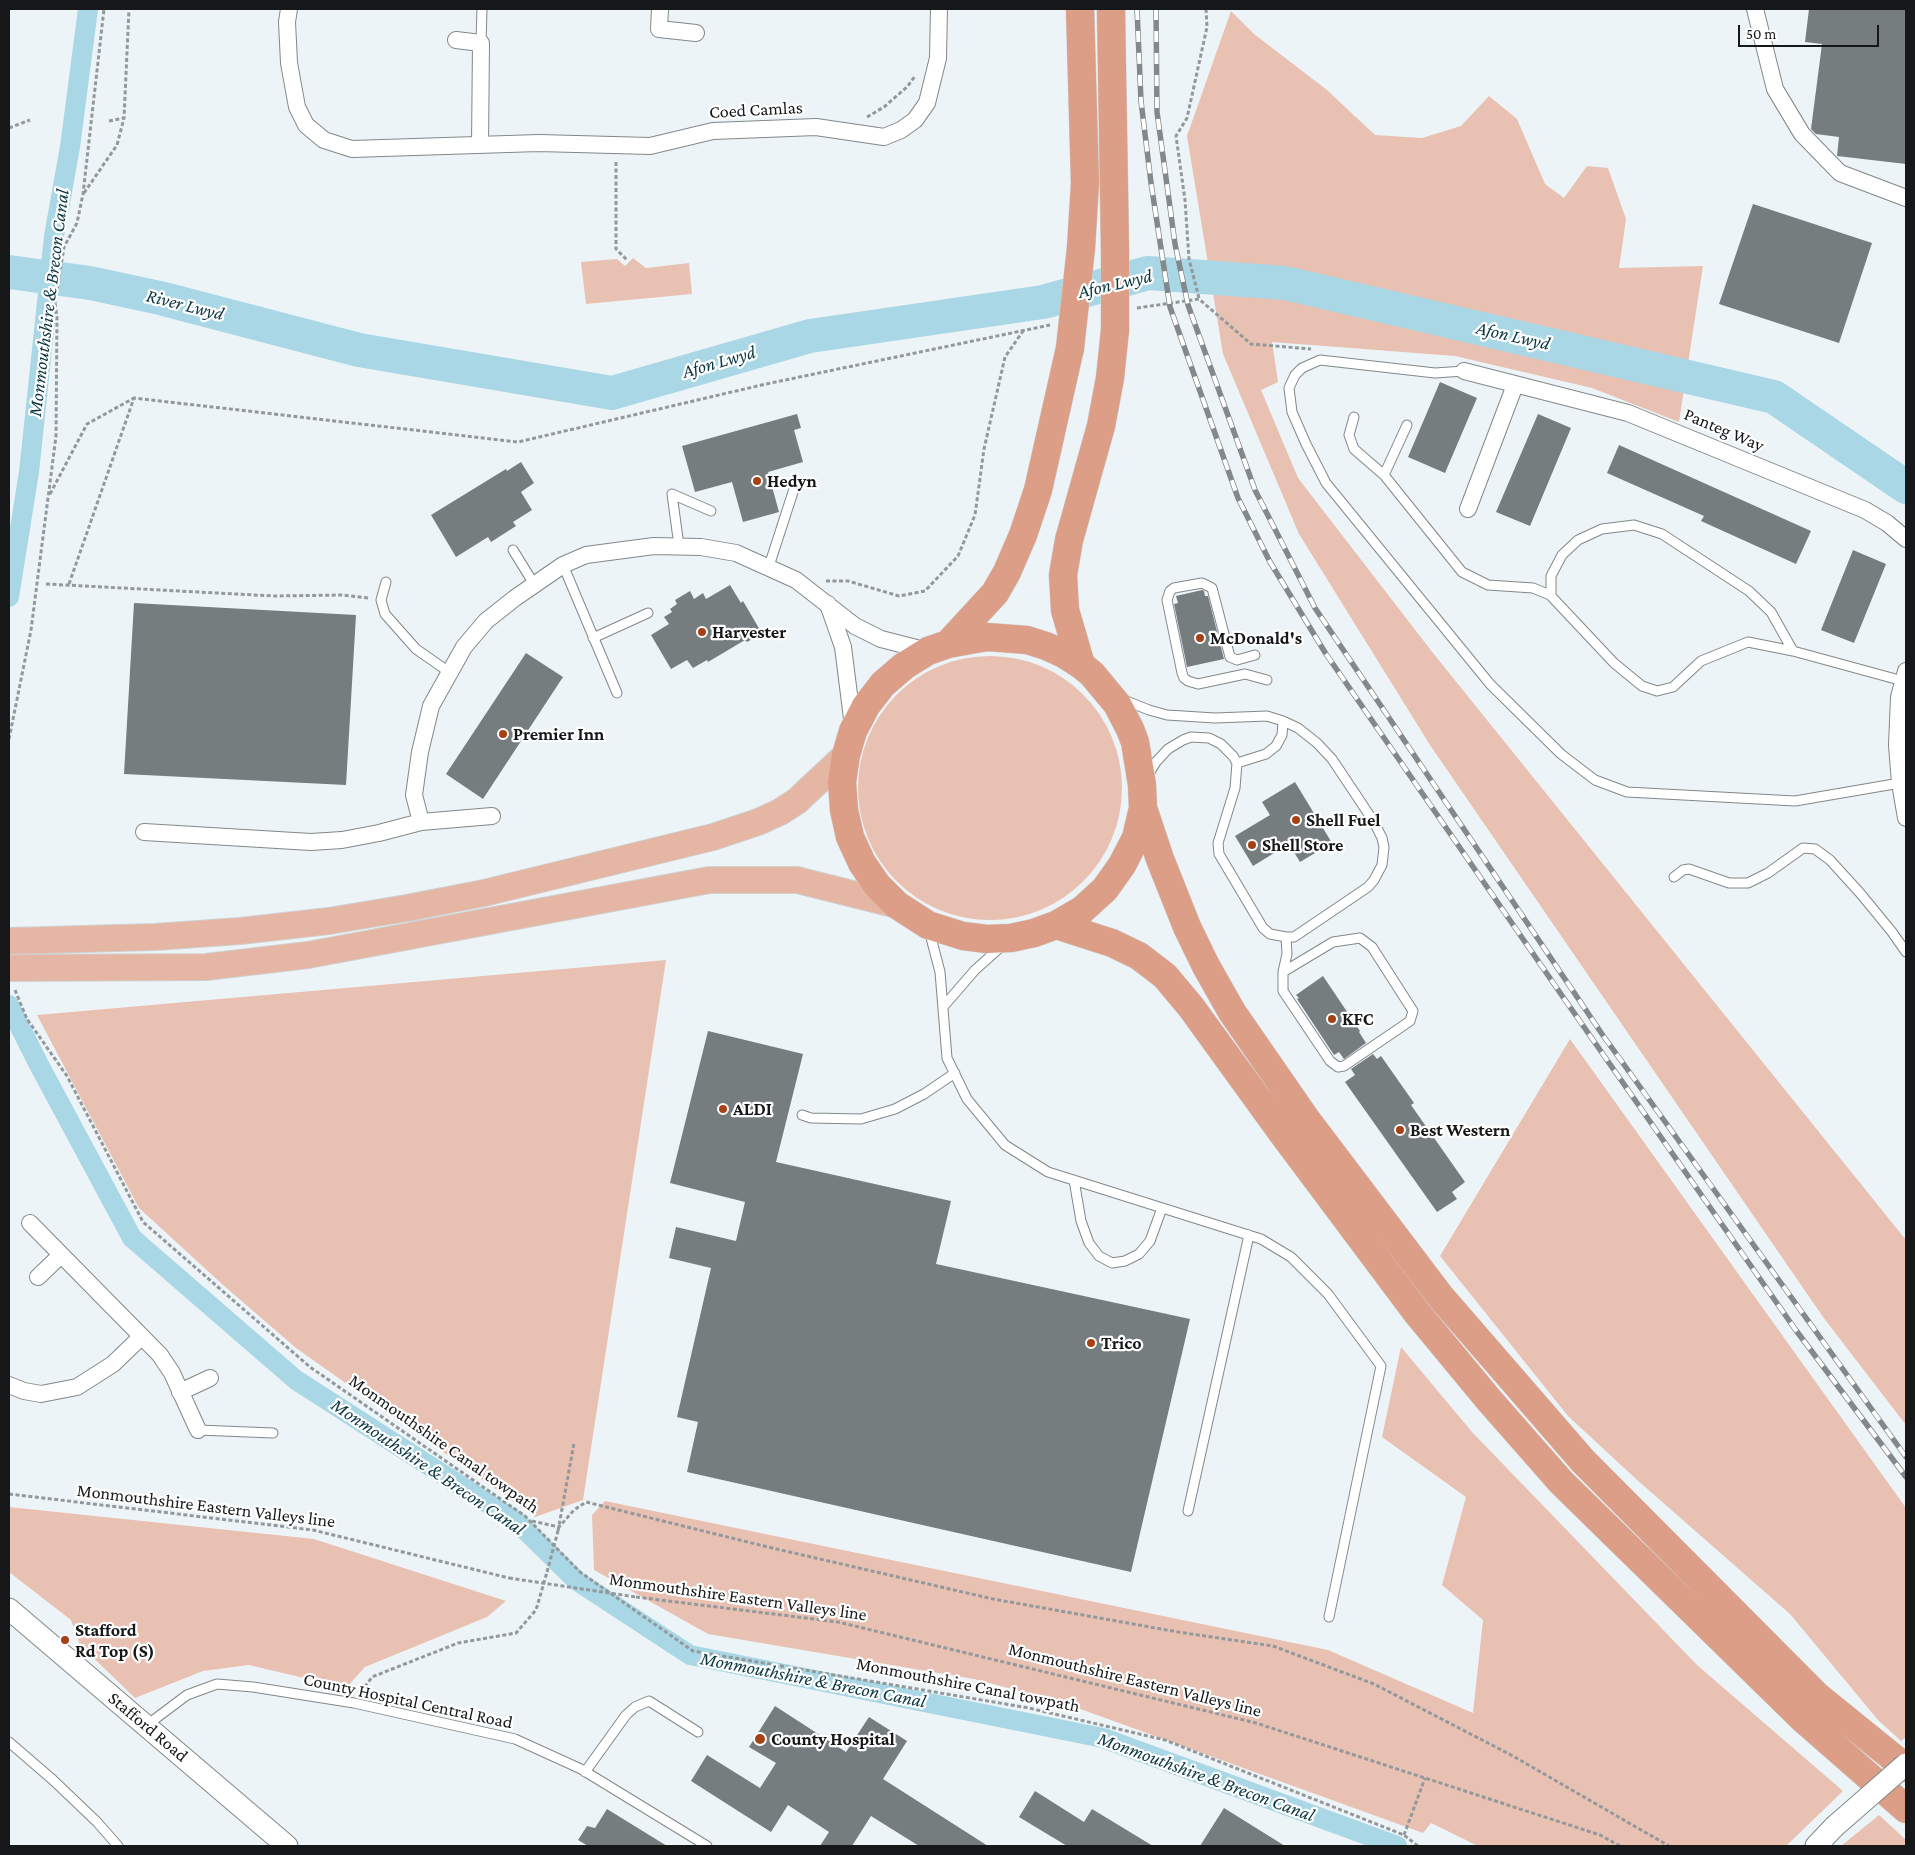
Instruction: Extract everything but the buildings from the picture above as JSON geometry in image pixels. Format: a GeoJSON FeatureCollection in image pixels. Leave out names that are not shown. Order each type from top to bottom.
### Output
{"type":"FeatureCollection","features":[{"type":"Feature","properties":{"kind":"highway"},"geometry":{"type":"LineString","coordinates":[[938,648],[995,593],[1007,572],[1023,536],[1038,490],[1070,348],[1085,184],[1080,9]]}},
{"type":"Feature","properties":{"kind":"highway"},"geometry":{"type":"LineString","coordinates":[[1081,665],[1065,610],[1063,575],[1069,540],[1101,426],[1110,378],[1115,330],[1110,9]]}},
{"type":"Feature","properties":{"kind":"highway"},"geometry":{"type":"LineString","coordinates":[[1142,796],[1136,838],[1122,865],[1104,890],[1082,910],[1056,925],[1034,933],[1011,938],[987,939],[963,936],[928,925],[897,905],[872,878],[862,863],[850,837],[844,810],[842,782],[849,743],[866,706],[883,684],[904,666],[938,648],[987,637],[1027,640],[1064,654],[1081,665],[1108,691],[1124,716],[1135,742],[1142,796],[1160,859],[1187,926],[1206,966],[1232,1012],[1306,1119],[1440,1296],[1583,1461],[1817,1696],[1906,1768]]}},
{"type":"Feature","properties":{"kind":"highway"},"geometry":{"type":"LineString","coordinates":[[1056,925],[1112,943],[1139,956],[1165,976],[1191,1007],[1417,1313],[1489,1400],[1555,1474],[1802,1718],[1906,1809]]}},
{"type":"Feature","properties":{"kind":"main road"},"geometry":{"type":"LineString","coordinates":[[16,941],[156,937],[274,927],[407,908],[528,884],[713,837],[758,822],[780,812],[797,801],[849,743]]}},
{"type":"Feature","properties":{"kind":"main road"},"geometry":{"type":"LineString","coordinates":[[14,972],[206,967],[308,954],[709,880],[797,880],[897,905]]}},
{"type":"Feature","properties":{"kind":"street","name":"Coed Camlas"},"geometry":{"type":"LineString","coordinates":[[289,9],[287,22],[290,63],[297,107],[306,125],[324,140],[352,149],[539,143],[650,146],[713,131],[816,127],[884,137],[901,130],[915,120],[926,103],[938,58],[939,9]]}},
{"type":"Feature","properties":{"kind":"street"},"geometry":{"type":"LineString","coordinates":[[660,9],[659,30],[696,33]]}},
{"type":"Feature","properties":{"kind":"street"},"geometry":{"type":"LineString","coordinates":[[1755,9],[1775,90],[1802,134],[1840,173],[1906,198]]}},
{"type":"Feature","properties":{"kind":"street"},"geometry":{"type":"LineString","coordinates":[[456,40],[481,43],[480,145]]}},
{"type":"Feature","properties":{"kind":"street","name":"Panteg Way"},"geometry":{"type":"LineString","coordinates":[[1464,371],[1628,413],[1865,510],[1887,523],[1906,539]]}},
{"type":"Feature","properties":{"kind":"street"},"geometry":{"type":"LineString","coordinates":[[1468,509],[1515,385]]}},
{"type":"Feature","properties":{"kind":"street"},"geometry":{"type":"LineString","coordinates":[[421,822],[414,795],[420,752],[431,706],[464,647],[486,621],[534,584],[563,565],[586,555],[654,546],[701,547],[736,553],[769,566],[796,580],[856,626],[881,639],[938,648]]}},
{"type":"Feature","properties":{"kind":"street"},"geometry":{"type":"LineString","coordinates":[[828,604],[843,648],[849,743]]}},
{"type":"Feature","properties":{"kind":"street"},"geometry":{"type":"LineString","coordinates":[[1905,676],[1899,697],[1897,745],[1900,783],[1906,818]]}},
{"type":"Feature","properties":{"kind":"street"},"geometry":{"type":"LineString","coordinates":[[144,832],[311,842],[342,840],[370,835],[421,822],[492,816]]}},
{"type":"Feature","properties":{"kind":"street"},"geometry":{"type":"LineString","coordinates":[[30,1223],[160,1356],[172,1373],[198,1430]]}},
{"type":"Feature","properties":{"kind":"street"},"geometry":{"type":"LineString","coordinates":[[38,1277],[61,1255]]}},
{"type":"Feature","properties":{"kind":"street"},"geometry":{"type":"LineString","coordinates":[[9,1385],[24,1391],[41,1394],[77,1388],[113,1364],[141,1337]]}},
{"type":"Feature","properties":{"kind":"street"},"geometry":{"type":"LineString","coordinates":[[180,1392],[210,1378]]}},
{"type":"Feature","properties":{"kind":"street","name":"Stafford Road"},"geometry":{"type":"LineString","coordinates":[[9,1609],[287,1846]]}},
{"type":"Feature","properties":{"kind":"street"},"geometry":{"type":"LineString","coordinates":[[1816,1846],[1834,1826],[1906,1764]]}},
{"type":"Feature","properties":{"kind":"lane"},"geometry":{"type":"LineString","coordinates":[[481,43],[482,9]]}},
{"type":"Feature","properties":{"kind":"lane"},"geometry":{"type":"LineString","coordinates":[[1464,371],[1434,373],[1320,360],[1302,368],[1294,375],[1289,388],[1292,412],[1326,483],[1490,684],[1561,754],[1595,780],[1627,792],[1795,801],[1900,783]]}},
{"type":"Feature","properties":{"kind":"lane"},"geometry":{"type":"LineString","coordinates":[[1354,417],[1349,435],[1354,449],[1384,475],[1462,572],[1488,585],[1533,588],[1551,596],[1614,663],[1642,686],[1657,691],[1673,687],[1701,661],[1748,642],[1905,676]]}},
{"type":"Feature","properties":{"kind":"lane"},"geometry":{"type":"LineString","coordinates":[[1384,475],[1407,425]]}},
{"type":"Feature","properties":{"kind":"lane"},"geometry":{"type":"LineString","coordinates":[[769,566],[794,489]]}},
{"type":"Feature","properties":{"kind":"lane"},"geometry":{"type":"LineString","coordinates":[[679,546],[672,494],[711,512]]}},
{"type":"Feature","properties":{"kind":"lane"},"geometry":{"type":"LineString","coordinates":[[1551,596],[1551,576],[1562,555],[1578,540],[1602,529],[1634,525],[1662,534],[1749,591],[1771,612],[1792,651]]}},
{"type":"Feature","properties":{"kind":"lane"},"geometry":{"type":"LineString","coordinates":[[513,550],[534,584]]}},
{"type":"Feature","properties":{"kind":"lane"},"geometry":{"type":"LineString","coordinates":[[563,565],[617,693]]}},
{"type":"Feature","properties":{"kind":"lane"},"geometry":{"type":"LineString","coordinates":[[386,582],[381,600],[385,614],[416,649],[449,672]]}},
{"type":"Feature","properties":{"kind":"lane"},"geometry":{"type":"LineString","coordinates":[[1255,655],[1237,660],[1230,657],[1212,588],[1202,583],[1174,588],[1170,592],[1167,600],[1184,678],[1198,684],[1245,674],[1267,680]]}},
{"type":"Feature","properties":{"kind":"lane"},"geometry":{"type":"LineString","coordinates":[[593,638],[648,613]]}},
{"type":"Feature","properties":{"kind":"lane"},"geometry":{"type":"LineString","coordinates":[[1108,691],[1135,705],[1167,715],[1215,718],[1259,716],[1283,720],[1306,734],[1332,759],[1378,829],[1384,847],[1382,865],[1368,887],[1294,936],[1286,937],[1270,934],[1263,928],[1219,854],[1218,843],[1235,788],[1237,763],[1227,749],[1214,740],[1204,737],[1191,738],[1175,744],[1162,755],[1142,796]]}},
{"type":"Feature","properties":{"kind":"lane"},"geometry":{"type":"LineString","coordinates":[[1237,763],[1266,754],[1276,746],[1282,735],[1283,720]]}},
{"type":"Feature","properties":{"kind":"lane"},"geometry":{"type":"LineString","coordinates":[[1674,877],[1689,869],[1729,883],[1748,883],[1768,873],[1803,848],[1815,849],[1830,860],[1842,873],[1892,932],[1906,952]]}},
{"type":"Feature","properties":{"kind":"lane"},"geometry":{"type":"LineString","coordinates":[[928,925],[940,972],[947,1058],[967,1099],[1006,1145],[1048,1172],[1261,1239],[1291,1257],[1328,1294],[1381,1366],[1329,1617]]}},
{"type":"Feature","properties":{"kind":"lane"},"geometry":{"type":"LineString","coordinates":[[1284,972],[1333,942],[1360,938],[1372,947],[1413,1011],[1410,1021],[1344,1066],[1338,1067],[1330,1061],[1283,991],[1284,972],[1287,954],[1286,937]]}},
{"type":"Feature","properties":{"kind":"lane"},"geometry":{"type":"LineString","coordinates":[[943,1006],[975,970],[1011,938]]}},
{"type":"Feature","properties":{"kind":"lane"},"geometry":{"type":"LineString","coordinates":[[802,1115],[811,1118],[860,1119],[895,1109],[924,1094],[954,1073]]}},
{"type":"Feature","properties":{"kind":"lane"},"geometry":{"type":"LineString","coordinates":[[1074,1180],[1081,1221],[1089,1243],[1099,1256],[1112,1263],[1125,1261],[1139,1254],[1150,1241],[1162,1208]]}},
{"type":"Feature","properties":{"kind":"lane"},"geometry":{"type":"LineString","coordinates":[[1188,1511],[1249,1236]]}},
{"type":"Feature","properties":{"kind":"lane"},"geometry":{"type":"LineString","coordinates":[[198,1430],[273,1433]]}},
{"type":"Feature","properties":{"kind":"lane","name":"County Hospital Central Road"},"geometry":{"type":"LineString","coordinates":[[146,1725],[187,1695],[217,1684],[253,1687],[354,1703],[514,1739],[586,1772],[707,1846]]}},
{"type":"Feature","properties":{"kind":"lane"},"geometry":{"type":"LineString","coordinates":[[586,1772],[626,1715],[635,1707],[649,1700],[698,1732]]}},
{"type":"Feature","properties":{"kind":"lane"},"geometry":{"type":"LineString","coordinates":[[9,1742],[53,1780],[118,1846]]}},
{"type":"Feature","properties":{"kind":"path"},"geometry":{"type":"LineString","coordinates":[[9,739],[31,630],[56,436],[57,317],[55,303],[64,247],[77,224],[83,194],[104,9]]}},
{"type":"Feature","properties":{"kind":"path"},"geometry":{"type":"LineString","coordinates":[[83,194],[117,146],[124,118],[129,9]]}},
{"type":"Feature","properties":{"kind":"path"},"geometry":{"type":"LineString","coordinates":[[1206,9],[1206,28],[1186,118],[1176,136],[1186,209],[1189,259],[1199,298],[1251,344],[1320,350]]}},
{"type":"Feature","properties":{"kind":"path"},"geometry":{"type":"LineString","coordinates":[[842,131],[884,107],[907,87],[917,73]]}},
{"type":"Feature","properties":{"kind":"path"},"geometry":{"type":"LineString","coordinates":[[109,121],[124,118]]}},
{"type":"Feature","properties":{"kind":"path"},"geometry":{"type":"LineString","coordinates":[[9,128],[30,120]]}},
{"type":"Feature","properties":{"kind":"path"},"geometry":{"type":"LineString","coordinates":[[616,146],[616,249],[628,261]]}},
{"type":"Feature","properties":{"kind":"path"},"geometry":{"type":"LineString","coordinates":[[1136,308],[1199,298]]}},
{"type":"Feature","properties":{"kind":"path"},"geometry":{"type":"LineString","coordinates":[[48,497],[87,424],[134,398],[518,442],[766,384],[1052,325]]}},
{"type":"Feature","properties":{"kind":"path"},"geometry":{"type":"LineString","coordinates":[[796,580],[848,581],[899,596],[925,591],[958,556],[974,515],[984,449],[1005,357],[1024,330]]}},
{"type":"Feature","properties":{"kind":"path"},"geometry":{"type":"LineString","coordinates":[[69,584],[134,398]]}},
{"type":"Feature","properties":{"kind":"path"},"geometry":{"type":"LineString","coordinates":[[46,584],[274,596],[342,594],[381,600]]}},
{"type":"Feature","properties":{"kind":"path","name":"Monmouthshire Canal towpath"},"geometry":{"type":"LineString","coordinates":[[14,972],[27,1019],[67,1076],[143,1222],[310,1367],[531,1521],[580,1572],[693,1651],[1029,1708],[1165,1740],[1404,1835],[1418,1846]]}},
{"type":"Feature","properties":{"kind":"path"},"geometry":{"type":"LineString","coordinates":[[354,1703],[372,1677],[458,1642],[516,1633],[536,1610],[559,1529],[574,1442]]}},
{"type":"Feature","properties":{"kind":"path","name":"Monmouthshire Eastern Valleys line"},"geometry":{"type":"LineString","coordinates":[[9,1494],[313,1530],[509,1578],[636,1597],[838,1622],[1256,1723],[1600,1835],[1620,1846]]}},
{"type":"Feature","properties":{"kind":"path"},"geometry":{"type":"LineString","coordinates":[[559,1529],[574,1510],[586,1502],[768,1547],[993,1599],[1178,1632],[1272,1646],[1374,1684],[1513,1756],[1668,1846]]}},
{"type":"Feature","properties":{"kind":"path"},"geometry":{"type":"LineString","coordinates":[[531,1521],[559,1529]]}},
{"type":"Feature","properties":{"kind":"path"},"geometry":{"type":"LineString","coordinates":[[1404,1835],[1425,1778]]}},
{"type":"Feature","properties":{"kind":"shaded area"},"geometry":{"type":"Polygon","coordinates":[[[1231,11],[1254,34],[1327,90],[1375,135],[1422,138],[1461,126],[1489,96],[1517,119],[1545,184],[1564,198],[1587,166],[1608,168],[1626,219],[1619,268],[1703,266],[1679,422],[1592,388],[1455,356],[1272,342],[1278,382],[1261,390],[1298,478],[1433,653],[1906,1240],[1906,1425],[1823,1317],[1430,745],[1299,534],[1223,354],[1187,136],[1231,11]]]}},
{"type":"Feature","properties":{"kind":"shaded area"},"geometry":{"type":"Polygon","coordinates":[[[633,258],[646,268],[689,263],[692,294],[586,304],[581,262],[617,259],[625,266],[633,258]]]}},
{"type":"Feature","properties":{"kind":"shaded area"},"geometry":{"type":"Polygon","coordinates":[[[977,656],[1003,656],[1028,661],[1052,671],[1084,694],[1100,715],[1112,737],[1120,762],[1122,788],[1120,814],[1112,839],[1100,861],[1084,882],[1052,905],[1028,915],[1003,920],[977,920],[952,915],[928,905],[896,882],[873,850],[863,826],[858,801],[858,775],[863,750],[873,726],[896,694],[928,671],[952,661],[977,656]]]}},
{"type":"Feature","properties":{"kind":"shaded area"},"geometry":{"type":"Polygon","coordinates":[[[666,960],[583,1500],[535,1517],[296,1348],[139,1208],[37,1015],[666,960]]]}},
{"type":"Feature","properties":{"kind":"shaded area"},"geometry":{"type":"Polygon","coordinates":[[[1570,1039],[1906,1508],[1906,1737],[1901,1741],[1878,1720],[1790,1614],[1636,1479],[1568,1416],[1440,1256],[1570,1039]]]}},
{"type":"Feature","properties":{"kind":"shaded area"},"geometry":{"type":"Polygon","coordinates":[[[1401,1347],[1472,1432],[1697,1665],[1843,1791],[1786,1846],[1478,1846],[1431,1823],[1423,1833],[1061,1702],[974,1679],[708,1634],[594,1570],[592,1515],[605,1501],[1328,1650],[1473,1713],[1483,1620],[1442,1585],[1466,1497],[1382,1437],[1401,1347]]]}},
{"type":"Feature","properties":{"kind":"shaded area"},"geometry":{"type":"Polygon","coordinates":[[[9,1507],[314,1539],[506,1601],[487,1617],[365,1667],[346,1688],[249,1665],[203,1671],[135,1698],[80,1645],[71,1620],[9,1572],[9,1507]]]}},
{"type":"Feature","properties":{"kind":"shaded area"},"geometry":{"type":"Polygon","coordinates":[[[1879,1815],[1906,1840],[1906,1846],[1841,1846],[1879,1815]]]}},
{"type":"Feature","properties":{"kind":"waterway","name":"Monmouthshire & Brecon Canal"},"geometry":{"type":"LineString","coordinates":[[9,597],[29,472],[54,236],[70,147],[88,9]]}},
{"type":"Feature","properties":{"kind":"waterway","name":"Afon Lwyd"},"geometry":{"type":"LineString","coordinates":[[9,272],[90,283],[160,298],[359,350],[612,393],[810,336],[1043,302],[1148,273],[1285,283],[1774,397],[1906,487]]}},
{"type":"Feature","properties":{"kind":"waterway","name":"Monmouthshire & Brecon Canal"},"geometry":{"type":"LineString","coordinates":[[9,1005],[132,1238],[296,1380],[517,1522],[577,1581],[690,1655],[1103,1738],[1397,1846]]}},
{"type":"Feature","properties":{"kind":"railway"},"geometry":{"type":"LineString","coordinates":[[1137,9],[1141,101],[1151,183],[1170,307],[1238,498],[1270,562],[1326,654],[1563,997],[1795,1329],[1906,1477]]}},
{"type":"Feature","properties":{"kind":"railway"},"geometry":{"type":"LineString","coordinates":[[1156,9],[1157,112],[1175,244],[1188,305],[1255,490],[1315,608],[1602,1034],[1906,1457]]}},
{"type":"Feature","properties":{"kind":"place","name":"Hedyn"},"geometry":{"type":"Point","coordinates":[757,481]}},
{"type":"Feature","properties":{"kind":"place","name":"Harvester"},"geometry":{"type":"Point","coordinates":[702,632]}},
{"type":"Feature","properties":{"kind":"place","name":"McDonald's"},"geometry":{"type":"Point","coordinates":[1200,638]}},
{"type":"Feature","properties":{"kind":"place","name":"Premier Inn"},"geometry":{"type":"Point","coordinates":[503,734]}},
{"type":"Feature","properties":{"kind":"place","name":"Shell Fuel"},"geometry":{"type":"Point","coordinates":[1296,820]}},
{"type":"Feature","properties":{"kind":"place","name":"Shell Store"},"geometry":{"type":"Point","coordinates":[1252,845]}},
{"type":"Feature","properties":{"kind":"place","name":"KFC"},"geometry":{"type":"Point","coordinates":[1332,1019]}},
{"type":"Feature","properties":{"kind":"place","name":"ALDI"},"geometry":{"type":"Point","coordinates":[723,1109]}},
{"type":"Feature","properties":{"kind":"place","name":"Best Western"},"geometry":{"type":"Point","coordinates":[1400,1130]}},
{"type":"Feature","properties":{"kind":"place","name":"Trico"},"geometry":{"type":"Point","coordinates":[1091,1343]}},
{"type":"Feature","properties":{"kind":"place","name":"Stafford Rd Top (S)"},"geometry":{"type":"Point","coordinates":[65,1640]}},
{"type":"Feature","properties":{"kind":"place","name":"County Hospital"},"geometry":{"type":"Point","coordinates":[760,1739]}},
{"type":"Feature","properties":{"kind":"water label","name":"River Lwyd"},"geometry":{"type":"Point","coordinates":[185,305]}}]}
